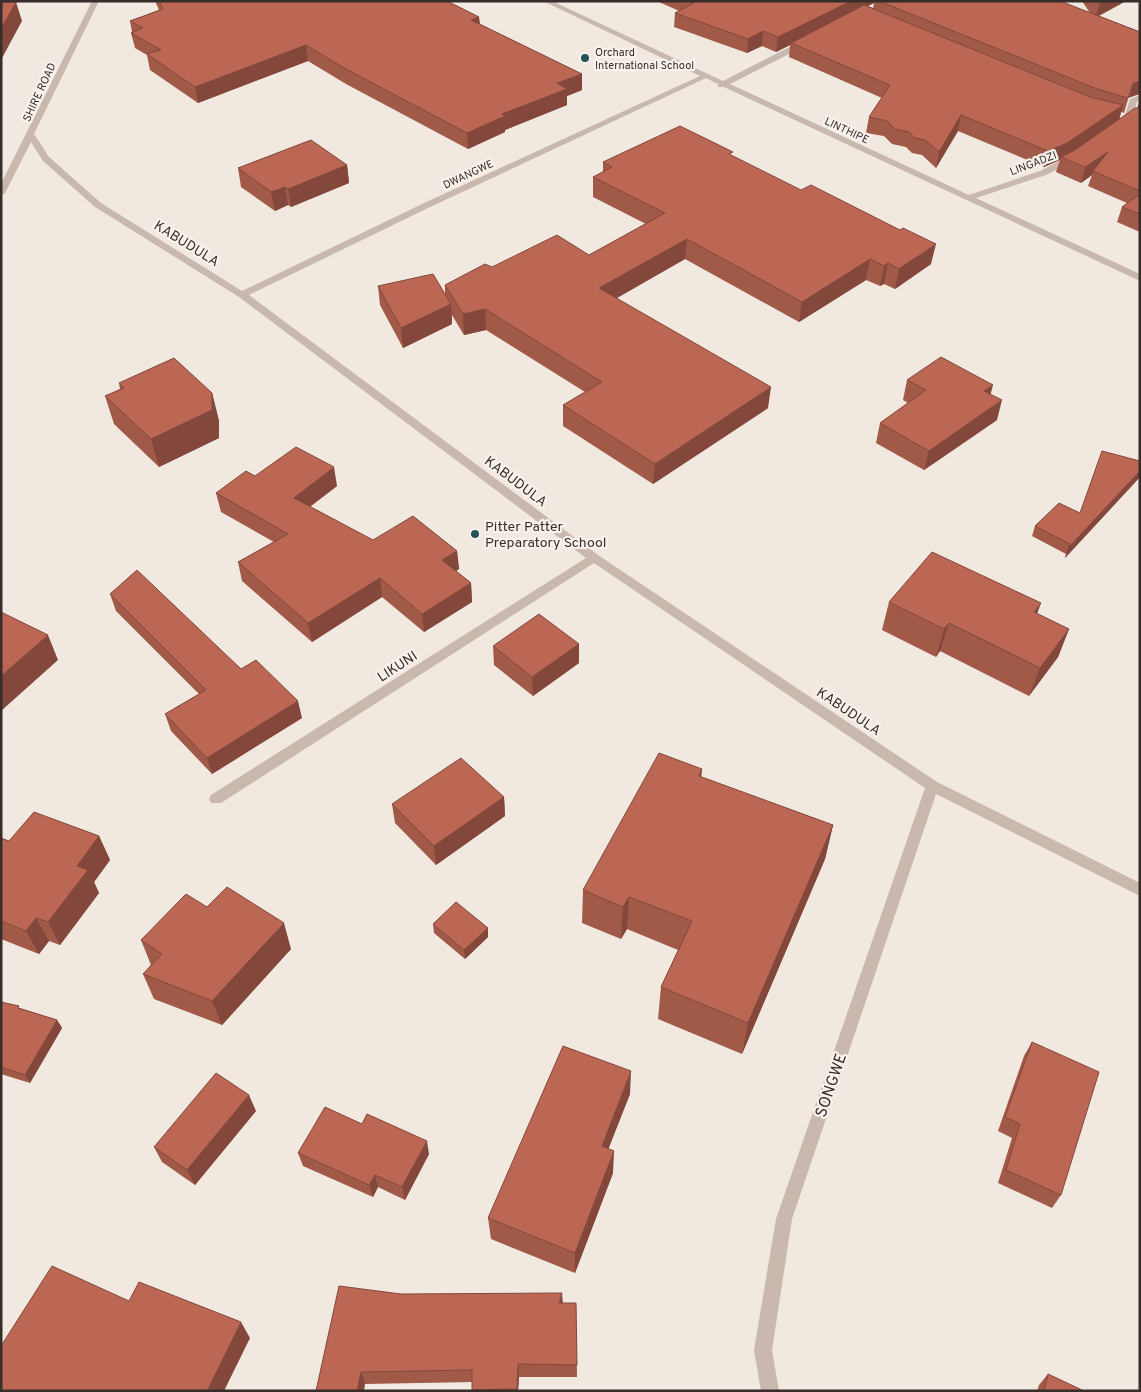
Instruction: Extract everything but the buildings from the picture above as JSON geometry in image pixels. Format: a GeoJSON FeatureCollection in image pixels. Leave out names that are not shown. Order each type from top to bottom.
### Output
{"type":"FeatureCollection","features":[{"type":"Feature","properties":{"kind":"street","name":"SHIRE ROAD"},"geometry":{"type":"LineString","coordinates":[[1,192],[31,136],[96,1]]}},
{"type":"Feature","properties":{"kind":"street","name":"LINTHIPE"},"geometry":{"type":"LineString","coordinates":[[546,1],[721,85],[1140,278]]}},
{"type":"Feature","properties":{"kind":"street"},"geometry":{"type":"LineString","coordinates":[[721,85],[810,40]]}},
{"type":"Feature","properties":{"kind":"street","name":"DWANGWE"},"geometry":{"type":"LineString","coordinates":[[242,295],[425,206],[705,76]]}},
{"type":"Feature","properties":{"kind":"street"},"geometry":{"type":"LineString","coordinates":[[1113,130],[1128,119],[1133,101],[1140,97]]}},
{"type":"Feature","properties":{"kind":"street"},"geometry":{"type":"LineString","coordinates":[[1114,115],[1140,121]]}},
{"type":"Feature","properties":{"kind":"street","name":"KABUDULA"},"geometry":{"type":"LineString","coordinates":[[31,136],[46,159],[98,204],[242,295],[594,558],[932,786],[1140,890]]}},
{"type":"Feature","properties":{"kind":"street","name":"LINGADZI"},"geometry":{"type":"LineString","coordinates":[[968,198],[1043,172],[1067,162],[1082,151]]}},
{"type":"Feature","properties":{"kind":"street","name":"LIKUNI"},"geometry":{"type":"LineString","coordinates":[[216,799],[594,558]]}},
{"type":"Feature","properties":{"kind":"street","name":"SONGWE"},"geometry":{"type":"LineString","coordinates":[[770,1391],[762,1350],[784,1219],[932,786]]}},
{"type":"Feature","properties":{"kind":"place","name":"Orchard International School"},"geometry":{"type":"Point","coordinates":[585,58]}},
{"type":"Feature","properties":{"kind":"place","name":"Pitter Patter Preparatory School"},"geometry":{"type":"Point","coordinates":[475,534]}}]}
